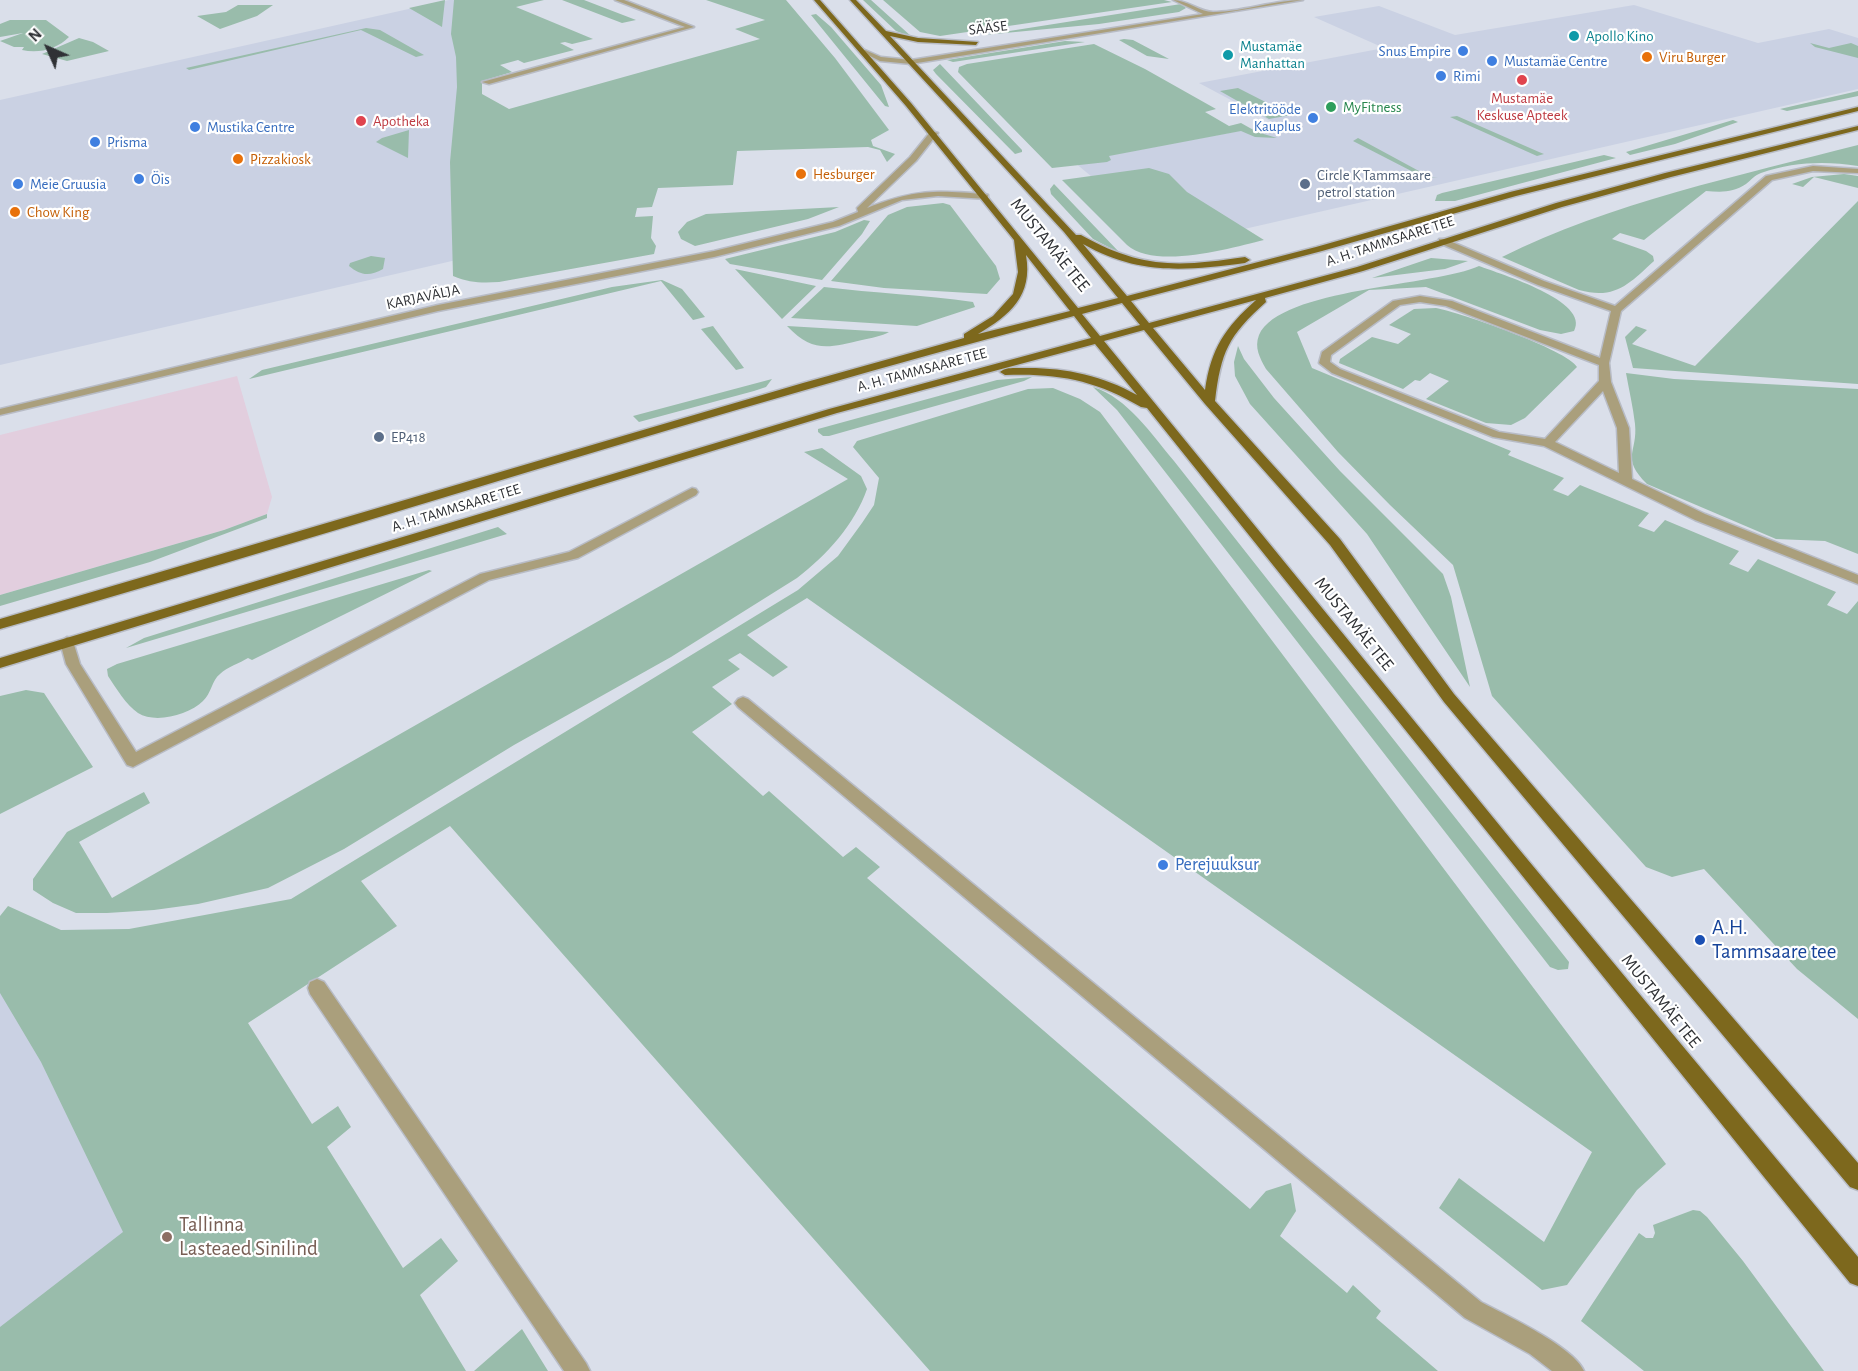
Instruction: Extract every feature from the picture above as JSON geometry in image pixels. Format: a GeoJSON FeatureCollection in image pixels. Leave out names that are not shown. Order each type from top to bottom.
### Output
{"type":"FeatureCollection","features":[{"type":"Feature","properties":{"kind":"main road","name":"MUSTAMÄE TEE"},"geometry":{"type":"LineString","coordinates":[[817,0],[866,52],[934,133],[1155,411],[1858,1275]]}},
{"type":"Feature","properties":{"kind":"main road","name":"MUSTAMÄE TEE"},"geometry":{"type":"LineString","coordinates":[[853,0],[1067,230],[1209,402],[1335,542],[1449,698],[1858,1179]]}},
{"type":"Feature","properties":{"kind":"main road"},"geometry":{"type":"LineString","coordinates":[[884,33],[918,40],[976,43]]}},
{"type":"Feature","properties":{"kind":"main road","name":"A. H. TAMMSAARE TEE"},"geometry":{"type":"LineString","coordinates":[[0,624],[796,388],[953,344],[1319,249],[1513,194],[1858,109]]}},
{"type":"Feature","properties":{"kind":"main road","name":"A. H. TAMMSAARE TEE"},"geometry":{"type":"LineString","coordinates":[[0,663],[833,411],[1266,296],[1360,269],[1559,205],[1668,175],[1858,128]]}},
{"type":"Feature","properties":{"kind":"main road"},"geometry":{"type":"LineString","coordinates":[[1067,230],[1118,259],[1163,268],[1191,267],[1319,249]]}},
{"type":"Feature","properties":{"kind":"main road"},"geometry":{"type":"LineString","coordinates":[[953,344],[1013,304],[1022,282],[1023,269],[1018,239]]}},
{"type":"Feature","properties":{"kind":"main road"},"geometry":{"type":"LineString","coordinates":[[1209,402],[1214,363],[1224,337],[1266,296]]}},
{"type":"Feature","properties":{"kind":"main road"},"geometry":{"type":"LineString","coordinates":[[974,374],[1033,370],[1079,375],[1119,388],[1155,411]]}},
{"type":"Feature","properties":{"kind":"street"},"geometry":{"type":"LineString","coordinates":[[486,82],[691,27],[618,0]]}},
{"type":"Feature","properties":{"kind":"street"},"geometry":{"type":"LineString","coordinates":[[1176,0],[1210,14]]}},
{"type":"Feature","properties":{"kind":"street","name":"SÄÄSE"},"geometry":{"type":"LineString","coordinates":[[933,50],[976,43],[1090,32],[1300,0]]}},
{"type":"Feature","properties":{"kind":"street","name":"SÄÄSE"},"geometry":{"type":"LineString","coordinates":[[866,52],[891,61],[911,62],[1041,43],[1090,32]]}},
{"type":"Feature","properties":{"kind":"street"},"geometry":{"type":"LineString","coordinates":[[879,69],[891,61],[916,53]]}},
{"type":"Feature","properties":{"kind":"street","name":"KARJAVÄLJA"},"geometry":{"type":"LineString","coordinates":[[853,216],[913,159],[934,133]]}},
{"type":"Feature","properties":{"kind":"street"},"geometry":{"type":"LineString","coordinates":[[1626,482],[1623,428],[1605,382],[1604,363],[1616,310],[1769,178],[1795,170],[1858,171]]}},
{"type":"Feature","properties":{"kind":"street","name":"KARJAVÄLJA"},"geometry":{"type":"LineString","coordinates":[[0,412],[438,308],[714,254],[807,232],[886,202],[938,193],[985,197]]}},
{"type":"Feature","properties":{"kind":"street"},"geometry":{"type":"LineString","coordinates":[[1442,242],[1541,283],[1616,310]]}},
{"type":"Feature","properties":{"kind":"street"},"geometry":{"type":"LineString","coordinates":[[1604,363],[1448,303],[1420,300],[1397,303],[1326,354],[1324,363],[1336,371],[1497,435],[1548,443],[1700,516],[1858,580]]}},
{"type":"Feature","properties":{"kind":"street"},"geometry":{"type":"LineString","coordinates":[[1548,443],[1605,382]]}},
{"type":"Feature","properties":{"kind":"street"},"geometry":{"type":"LineString","coordinates":[[68,642],[73,664],[133,761],[485,577],[573,555],[692,492]]}},
{"type":"Feature","properties":{"kind":"street"},"geometry":{"type":"LineString","coordinates":[[743,703],[1473,1310],[1538,1346],[1572,1371]]}},
{"type":"Feature","properties":{"kind":"street"},"geometry":{"type":"LineString","coordinates":[[317,988],[579,1371]]}},
{"type":"Feature","properties":{"kind":"shaded area"},"geometry":{"type":"Polygon","coordinates":[[[457,0],[465,258],[0,365],[0,100],[457,0]]]}},
{"type":"Feature","properties":{"kind":"shaded area"},"geometry":{"type":"Polygon","coordinates":[[[1634,5],[1758,43],[1829,29],[1858,38],[1858,89],[1174,245],[1074,162],[1276,124],[1199,83],[1384,48],[1314,17],[1379,6],[1455,35],[1634,5]]]}},
{"type":"Feature","properties":{"kind":"shaded area"},"geometry":{"type":"Polygon","coordinates":[[[237,376],[272,497],[267,514],[224,530],[0,595],[0,435],[237,376]]]}},
{"type":"Feature","properties":{"kind":"shaded area","name":"Tallinna Lasteaed Sinilind"},"geometry":{"type":"Polygon","coordinates":[[[0,961],[413,1371],[0,1371],[0,961]]]}},
{"type":"Feature","properties":{"kind":"green space"},"geometry":{"type":"Polygon","coordinates":[[[445,0],[442,27],[409,8],[445,0]]]}},
{"type":"Feature","properties":{"kind":"green space"},"geometry":{"type":"Polygon","coordinates":[[[454,0],[544,0],[516,7],[593,39],[572,44],[560,43],[574,50],[524,63],[518,60],[500,65],[512,72],[482,81],[482,94],[509,109],[760,39],[735,29],[765,20],[706,0],[786,0],[835,58],[889,130],[871,140],[873,146],[895,154],[887,162],[880,150],[868,147],[737,151],[733,185],[658,188],[652,207],[637,208],[635,217],[653,216],[651,238],[656,246],[654,254],[499,282],[476,282],[453,276],[450,162],[457,87],[456,57],[451,34],[454,0]]]}},
{"type":"Feature","properties":{"kind":"green space"},"geometry":{"type":"Polygon","coordinates":[[[562,0],[584,0],[636,20],[622,23],[562,0]]]}},
{"type":"Feature","properties":{"kind":"green space"},"geometry":{"type":"Polygon","coordinates":[[[863,0],[871,0],[912,37],[896,31],[863,0]]]}},
{"type":"Feature","properties":{"kind":"green space"},"geometry":{"type":"Polygon","coordinates":[[[883,0],[1164,0],[1172,2],[940,36],[920,32],[883,0]]]}},
{"type":"Feature","properties":{"kind":"green space"},"geometry":{"type":"Polygon","coordinates":[[[1181,4],[1186,8],[1179,12],[1099,24],[984,35],[1181,4]]]}},
{"type":"Feature","properties":{"kind":"green space"},"geometry":{"type":"Polygon","coordinates":[[[238,5],[273,5],[257,16],[220,29],[197,16],[226,12],[238,5]]]}},
{"type":"Feature","properties":{"kind":"green space"},"geometry":{"type":"Polygon","coordinates":[[[816,14],[831,27],[881,85],[889,107],[885,106],[811,15],[816,14]]]}},
{"type":"Feature","properties":{"kind":"green space"},"geometry":{"type":"Polygon","coordinates":[[[10,20],[46,20],[69,37],[59,45],[47,50],[22,50],[24,47],[14,47],[0,41],[23,33],[0,37],[0,24],[10,20]]]}},
{"type":"Feature","properties":{"kind":"green space"},"geometry":{"type":"Polygon","coordinates":[[[366,28],[380,30],[424,55],[416,57],[361,30],[189,70],[186,68],[366,28]]]}},
{"type":"Feature","properties":{"kind":"green space"},"geometry":{"type":"Polygon","coordinates":[[[79,38],[93,42],[109,51],[67,61],[42,54],[79,38]]]}},
{"type":"Feature","properties":{"kind":"green space"},"geometry":{"type":"Polygon","coordinates":[[[1119,40],[1133,40],[1169,59],[1147,56],[1119,40]]]}},
{"type":"Feature","properties":{"kind":"green space"},"geometry":{"type":"Polygon","coordinates":[[[1065,41],[1085,42],[953,62],[947,60],[1065,41]]]}},
{"type":"Feature","properties":{"kind":"green space"},"geometry":{"type":"Polygon","coordinates":[[[1810,43],[1829,48],[1851,43],[1858,46],[1858,58],[1815,47],[1810,43]]]}},
{"type":"Feature","properties":{"kind":"green space"},"geometry":{"type":"Polygon","coordinates":[[[1094,44],[1145,69],[1216,109],[1205,112],[1229,126],[1241,123],[1257,132],[1277,138],[1255,137],[1241,131],[1109,156],[1111,160],[1107,162],[1052,168],[958,72],[959,67],[967,64],[1094,44]]]}},
{"type":"Feature","properties":{"kind":"green space"},"geometry":{"type":"Polygon","coordinates":[[[940,64],[1022,152],[1015,154],[936,74],[933,70],[940,64]]]}},
{"type":"Feature","properties":{"kind":"green space"},"geometry":{"type":"Polygon","coordinates":[[[1238,88],[1291,115],[1269,119],[1220,91],[1238,88]]]}},
{"type":"Feature","properties":{"kind":"green space"},"geometry":{"type":"Polygon","coordinates":[[[1858,91],[1858,96],[1787,111],[1780,109],[1858,91]]]}},
{"type":"Feature","properties":{"kind":"green space"},"geometry":{"type":"Polygon","coordinates":[[[1457,116],[1544,154],[1537,156],[1450,117],[1457,116]]]}},
{"type":"Feature","properties":{"kind":"green space"},"geometry":{"type":"Polygon","coordinates":[[[1733,120],[1738,122],[1675,144],[1630,155],[1626,152],[1733,120]]]}},
{"type":"Feature","properties":{"kind":"green space"},"geometry":{"type":"Polygon","coordinates":[[[409,130],[408,158],[376,142],[382,138],[409,130]]]}},
{"type":"Feature","properties":{"kind":"green space"},"geometry":{"type":"Polygon","coordinates":[[[1358,138],[1430,177],[1438,178],[1423,177],[1353,141],[1358,138]]]}},
{"type":"Feature","properties":{"kind":"green space"},"geometry":{"type":"Polygon","coordinates":[[[1858,145],[1858,166],[1833,163],[1773,169],[1755,176],[1736,189],[1722,192],[1706,191],[1644,240],[1620,233],[1612,239],[1646,251],[1653,256],[1654,261],[1629,283],[1612,291],[1592,293],[1579,290],[1502,257],[1586,221],[1631,206],[1723,179],[1858,145]]]}},
{"type":"Feature","properties":{"kind":"green space"},"geometry":{"type":"Polygon","coordinates":[[[1604,155],[1616,158],[1455,201],[1435,201],[1437,195],[1442,193],[1604,155]]]}},
{"type":"Feature","properties":{"kind":"green space"},"geometry":{"type":"Polygon","coordinates":[[[1149,168],[1169,174],[1187,192],[1264,240],[1214,252],[1174,257],[1140,252],[1127,245],[1062,180],[1149,168]]]}},
{"type":"Feature","properties":{"kind":"green space"},"geometry":{"type":"Polygon","coordinates":[[[1844,174],[1858,176],[1858,188],[1814,177],[1803,187],[1792,184],[1812,177],[1844,174]]]}},
{"type":"Feature","properties":{"kind":"green space"},"geometry":{"type":"Polygon","coordinates":[[[1054,184],[1120,253],[1093,239],[1051,194],[1050,189],[1054,184]]]}},
{"type":"Feature","properties":{"kind":"green space"},"geometry":{"type":"Polygon","coordinates":[[[1858,201],[1858,384],[1633,368],[1625,337],[1636,326],[1647,330],[1632,344],[1695,366],[1858,201]]]}},
{"type":"Feature","properties":{"kind":"green space"},"geometry":{"type":"Polygon","coordinates":[[[943,203],[950,205],[996,266],[1000,279],[987,294],[884,288],[831,281],[888,215],[907,207],[943,203]]]}},
{"type":"Feature","properties":{"kind":"green space"},"geometry":{"type":"Polygon","coordinates":[[[839,207],[808,219],[695,246],[681,239],[678,232],[687,222],[706,214],[839,207]]]}},
{"type":"Feature","properties":{"kind":"green space"},"geometry":{"type":"Polygon","coordinates":[[[864,220],[870,221],[862,234],[822,280],[730,264],[725,259],[835,232],[864,220]]]}},
{"type":"Feature","properties":{"kind":"green space"},"geometry":{"type":"Polygon","coordinates":[[[371,256],[385,258],[383,269],[365,274],[349,266],[350,263],[371,256]]]}},
{"type":"Feature","properties":{"kind":"green space"},"geometry":{"type":"Polygon","coordinates":[[[1431,258],[1468,261],[1445,269],[1372,278],[1431,258]]]}},
{"type":"Feature","properties":{"kind":"green space"},"geometry":{"type":"Polygon","coordinates":[[[1479,266],[1523,282],[1557,299],[1569,309],[1576,320],[1574,331],[1561,334],[1540,330],[1426,287],[1369,290],[1297,332],[1312,368],[1511,451],[1508,455],[1564,478],[1553,490],[1568,496],[1580,485],[1649,513],[1638,526],[1654,532],[1665,520],[1739,551],[1729,564],[1748,572],[1758,559],[1836,592],[1827,605],[1847,614],[1858,601],[1858,1019],[1797,969],[1704,869],[1672,877],[1646,867],[1492,696],[1453,565],[1338,452],[1266,369],[1260,357],[1257,349],[1259,335],[1273,319],[1296,307],[1361,290],[1429,279],[1479,266]]]}},
{"type":"Feature","properties":{"kind":"green space"},"geometry":{"type":"Polygon","coordinates":[[[735,269],[816,286],[782,319],[735,269]]]}},
{"type":"Feature","properties":{"kind":"green space"},"geometry":{"type":"Polygon","coordinates":[[[662,280],[682,289],[705,317],[693,320],[661,281],[249,379],[262,370],[612,287],[662,280]]]}},
{"type":"Feature","properties":{"kind":"green space"},"geometry":{"type":"Polygon","coordinates":[[[824,287],[973,302],[975,307],[917,326],[791,318],[824,287]]]}},
{"type":"Feature","properties":{"kind":"green space"},"geometry":{"type":"Polygon","coordinates":[[[1436,308],[1488,324],[1534,342],[1554,351],[1577,367],[1525,418],[1511,425],[1486,423],[1426,399],[1449,381],[1430,373],[1403,389],[1339,363],[1340,359],[1372,337],[1398,344],[1411,334],[1389,325],[1414,309],[1436,308]]]}},
{"type":"Feature","properties":{"kind":"green space"},"geometry":{"type":"Polygon","coordinates":[[[713,326],[744,368],[736,370],[701,329],[713,326]]]}},
{"type":"Feature","properties":{"kind":"green space"},"geometry":{"type":"Polygon","coordinates":[[[787,326],[889,332],[850,343],[822,346],[805,341],[787,326]]]}},
{"type":"Feature","properties":{"kind":"green space"},"geometry":{"type":"Polygon","coordinates":[[[1238,346],[1244,359],[1274,398],[1340,471],[1443,574],[1451,597],[1470,687],[1367,534],[1250,404],[1235,376],[1234,362],[1238,346]]]}},
{"type":"Feature","properties":{"kind":"green space"},"geometry":{"type":"Polygon","coordinates":[[[1626,373],[1674,379],[1858,389],[1858,554],[1825,541],[1776,539],[1647,484],[1632,461],[1635,424],[1626,373]]]}},
{"type":"Feature","properties":{"kind":"green space"},"geometry":{"type":"Polygon","coordinates":[[[1032,377],[829,436],[823,436],[818,432],[818,429],[997,380],[1032,377]]]}},
{"type":"Feature","properties":{"kind":"green space"},"geometry":{"type":"Polygon","coordinates":[[[772,379],[766,387],[754,391],[639,422],[633,416],[772,379]]]}},
{"type":"Feature","properties":{"kind":"green space"},"geometry":{"type":"Polygon","coordinates":[[[1093,387],[1106,392],[1128,408],[1157,440],[1569,962],[1568,969],[1558,970],[1550,967],[1117,410],[1093,387]]]}},
{"type":"Feature","properties":{"kind":"green space"},"geometry":{"type":"Polygon","coordinates":[[[1053,388],[1080,399],[1100,412],[1666,1164],[1637,1190],[1567,1285],[1542,1290],[1439,1208],[1459,1178],[1544,1242],[1592,1152],[807,598],[747,635],[788,667],[773,677],[740,653],[728,660],[740,669],[712,687],[732,704],[692,732],[763,796],[769,791],[843,857],[856,847],[880,867],[867,878],[1250,1209],[1266,1191],[1291,1183],[1296,1211],[1280,1236],[1347,1293],[1353,1285],[1381,1311],[1376,1318],[1438,1371],[930,1371],[450,826],[361,881],[397,926],[248,1023],[312,1124],[338,1106],[351,1127],[327,1147],[403,1268],[441,1238],[458,1261],[420,1295],[466,1371],[0,1371],[0,1327],[123,1232],[41,1062],[0,993],[0,916],[8,906],[61,930],[129,929],[291,899],[798,590],[838,556],[874,505],[879,478],[853,447],[857,441],[1028,389],[1053,388]]]}},
{"type":"Feature","properties":{"kind":"green space"},"geometry":{"type":"Polygon","coordinates":[[[822,448],[861,476],[867,489],[847,527],[808,569],[671,657],[514,745],[344,849],[268,888],[198,904],[154,910],[76,913],[53,903],[33,890],[33,879],[67,832],[144,792],[150,803],[79,842],[112,898],[848,479],[804,452],[822,448]]]}},
{"type":"Feature","properties":{"kind":"green space"},"geometry":{"type":"Polygon","coordinates":[[[267,514],[267,518],[150,562],[0,606],[0,595],[224,530],[267,514]]]}},
{"type":"Feature","properties":{"kind":"green space"},"geometry":{"type":"Polygon","coordinates":[[[498,527],[507,534],[126,648],[144,638],[498,527]]]}},
{"type":"Feature","properties":{"kind":"green space"},"geometry":{"type":"Polygon","coordinates":[[[429,570],[432,571],[252,660],[248,658],[226,669],[217,677],[203,701],[181,714],[153,718],[138,713],[125,701],[108,676],[107,669],[117,664],[429,570]]]}},
{"type":"Feature","properties":{"kind":"green space"},"geometry":{"type":"Polygon","coordinates":[[[26,690],[44,693],[93,767],[0,814],[0,696],[26,690]]]}},
{"type":"Feature","properties":{"kind":"green space"},"geometry":{"type":"Polygon","coordinates":[[[1693,1210],[1700,1211],[1707,1217],[1743,1261],[1824,1371],[1644,1371],[1581,1321],[1639,1233],[1646,1238],[1653,1238],[1655,1233],[1653,1225],[1693,1210]]]}},
{"type":"Feature","properties":{"kind":"green space"},"geometry":{"type":"Polygon","coordinates":[[[522,1329],[548,1371],[474,1371],[522,1329]]]}},
{"type":"Feature","properties":{"kind":"place","name":"Apollo Kino"},"geometry":{"type":"Point","coordinates":[1574,36]}},
{"type":"Feature","properties":{"kind":"place","name":"Snus Empire"},"geometry":{"type":"Point","coordinates":[1463,51]}},
{"type":"Feature","properties":{"kind":"place","name":"Mustamäe Manhattan"},"geometry":{"type":"Point","coordinates":[1228,55]}},
{"type":"Feature","properties":{"kind":"place","name":"Viru Burger"},"geometry":{"type":"Point","coordinates":[1647,57]}},
{"type":"Feature","properties":{"kind":"place","name":"Mustamäe Centre"},"geometry":{"type":"Point","coordinates":[1492,61]}},
{"type":"Feature","properties":{"kind":"place","name":"Rimi"},"geometry":{"type":"Point","coordinates":[1441,76]}},
{"type":"Feature","properties":{"kind":"place","name":"Mustamäe Keskuse Apteek"},"geometry":{"type":"Point","coordinates":[1522,80]}},
{"type":"Feature","properties":{"kind":"place","name":"MyFitness"},"geometry":{"type":"Point","coordinates":[1331,107]}},
{"type":"Feature","properties":{"kind":"place","name":"Elektritööde Kauplus"},"geometry":{"type":"Point","coordinates":[1313,118]}},
{"type":"Feature","properties":{"kind":"place","name":"Apotheka"},"geometry":{"type":"Point","coordinates":[361,121]}},
{"type":"Feature","properties":{"kind":"place","name":"Mustika Centre"},"geometry":{"type":"Point","coordinates":[195,127]}},
{"type":"Feature","properties":{"kind":"place","name":"Prisma"},"geometry":{"type":"Point","coordinates":[95,142]}},
{"type":"Feature","properties":{"kind":"place","name":"Pizzakiosk"},"geometry":{"type":"Point","coordinates":[238,159]}},
{"type":"Feature","properties":{"kind":"place","name":"Hesburger"},"geometry":{"type":"Point","coordinates":[801,174]}},
{"type":"Feature","properties":{"kind":"place","name":"Öis"},"geometry":{"type":"Point","coordinates":[139,179]}},
{"type":"Feature","properties":{"kind":"place","name":"Meie Gruusia"},"geometry":{"type":"Point","coordinates":[18,184]}},
{"type":"Feature","properties":{"kind":"place","name":"Circle K Tammsaare petrol station"},"geometry":{"type":"Point","coordinates":[1305,184]}},
{"type":"Feature","properties":{"kind":"place","name":"Chow King"},"geometry":{"type":"Point","coordinates":[15,212]}},
{"type":"Feature","properties":{"kind":"place","name":"EP418"},"geometry":{"type":"Point","coordinates":[379,437]}},
{"type":"Feature","properties":{"kind":"place","name":"Perejuuksur"},"geometry":{"type":"Point","coordinates":[1163,865]}},
{"type":"Feature","properties":{"kind":"place","name":"A.H. Tammsaare tee"},"geometry":{"type":"Point","coordinates":[1700,940]}},
{"type":"Feature","properties":{"kind":"place","name":"Tallinna Lasteaed Sinilind"},"geometry":{"type":"Point","coordinates":[167,1237]}}]}
